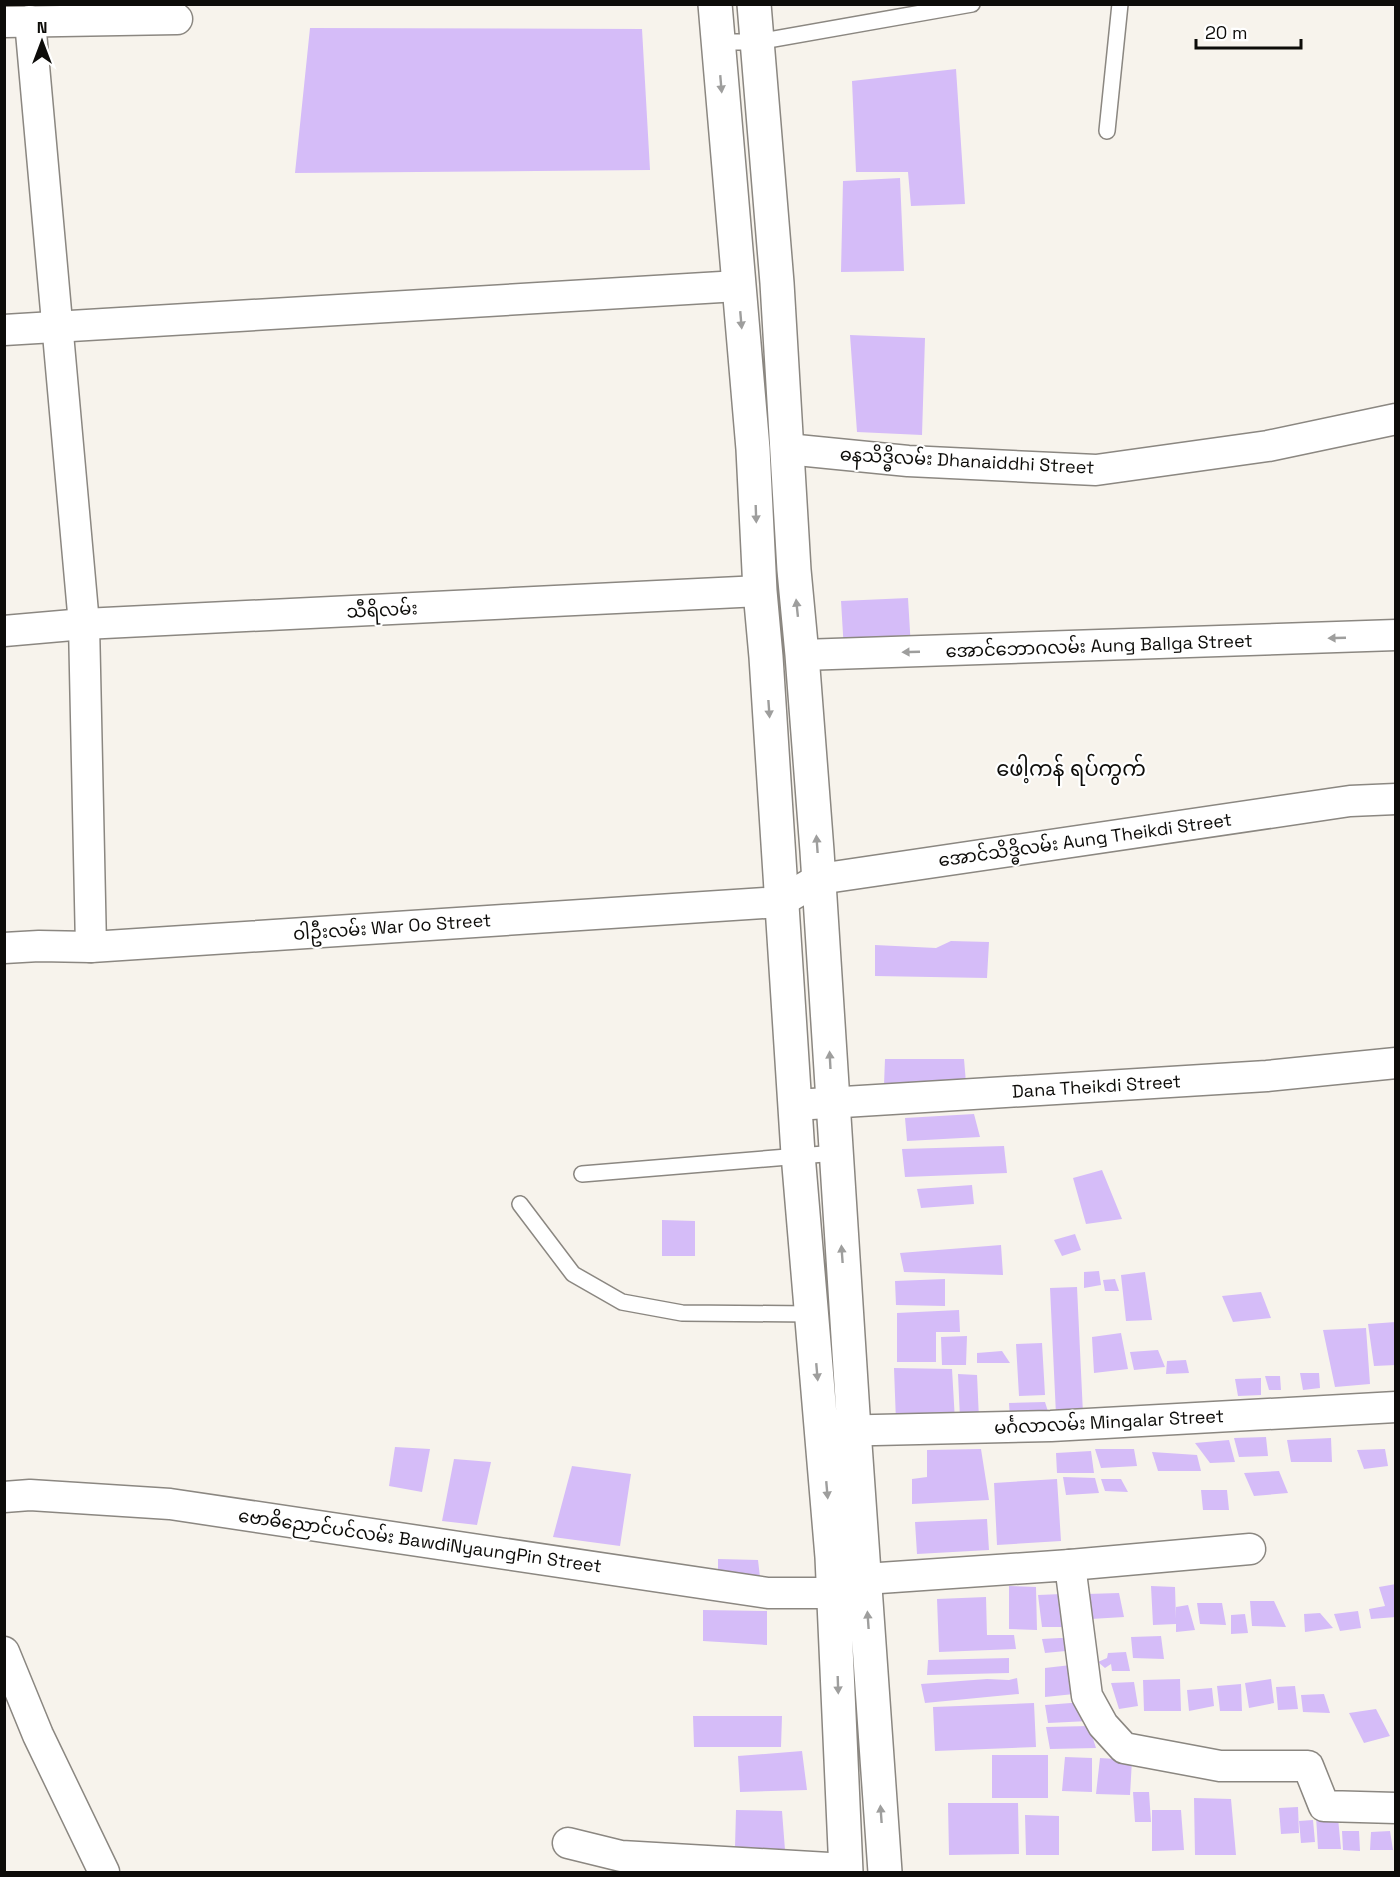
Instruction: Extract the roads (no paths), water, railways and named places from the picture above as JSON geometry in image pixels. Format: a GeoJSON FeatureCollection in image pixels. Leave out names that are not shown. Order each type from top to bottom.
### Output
{"type":"FeatureCollection","features":[{"type":"Feature","properties":{"kind":"main road"},"geometry":{"type":"LineString","coordinates":[[715,4],[753,449],[780,902],[812,1314],[838,1431],[865,1579],[885,1872]]}},
{"type":"Feature","properties":{"kind":"main road"},"geometry":{"type":"LineString","coordinates":[[754,4],[777,284],[794,570],[819,879],[846,1313],[838,1431],[835,1593],[846,1871]]}},
{"type":"Feature","properties":{"kind":"main road"},"geometry":{"type":"LineString","coordinates":[[812,1314],[846,1313]]}},
{"type":"Feature","properties":{"kind":"street"},"geometry":{"type":"LineString","coordinates":[[91,947],[84,624],[58,327],[17,21],[177,19]]}},
{"type":"Feature","properties":{"kind":"street"},"geometry":{"type":"LineString","coordinates":[[4,330],[738,286]]}},
{"type":"Feature","properties":{"kind":"street","name":"ဓနသိဒ္ဓိလမ်း Dhanaiddhi Street"},"geometry":{"type":"LineString","coordinates":[[787,449],[908,461],[1096,470],[1268,446],[1395,419]]}},
{"type":"Feature","properties":{"kind":"street","name":"သီရိလမ်း"},"geometry":{"type":"LineString","coordinates":[[4,631],[84,624],[760,591]]}},
{"type":"Feature","properties":{"kind":"street","name":"အောင်ဘောဂလမ်း Aung Ballga Street"},"geometry":{"type":"LineString","coordinates":[[802,655],[1395,635]]}},
{"type":"Feature","properties":{"kind":"street","name":"အောင်သိဒ္ဓိလမ်း Aung Theikdi Street"},"geometry":{"type":"LineString","coordinates":[[780,902],[819,879],[1350,801],[1395,799]]}},
{"type":"Feature","properties":{"kind":"street","name":"ဝါဦးလမ်း War Oo Street"},"geometry":{"type":"LineString","coordinates":[[4,948],[91,947],[780,902]]}},
{"type":"Feature","properties":{"kind":"street","name":"Dana Theikdi Street"},"geometry":{"type":"LineString","coordinates":[[795,1106],[1267,1076],[1395,1063]]}},
{"type":"Feature","properties":{"kind":"street","name":"မင်္ဂလာလမ်း Mingalar Street"},"geometry":{"type":"LineString","coordinates":[[838,1431],[1051,1426],[1395,1407]]}},
{"type":"Feature","properties":{"kind":"street","name":"ဗောဓိညောင်ပင်လမ်း BawdiNyaungPin Street"},"geometry":{"type":"LineString","coordinates":[[4,1497],[30,1495],[170,1504],[768,1593],[835,1593]]}},
{"type":"Feature","properties":{"kind":"street"},"geometry":{"type":"LineString","coordinates":[[835,1593],[865,1579],[1070,1566],[1250,1549]]}},
{"type":"Feature","properties":{"kind":"street"},"geometry":{"type":"LineString","coordinates":[[1070,1566],[1088,1696],[1103,1725],[1124,1748],[1220,1766],[1308,1766],[1324,1806],[1395,1808]]}},
{"type":"Feature","properties":{"kind":"street"},"geometry":{"type":"LineString","coordinates":[[4,1652],[38,1735],[104,1872]]}},
{"type":"Feature","properties":{"kind":"street"},"geometry":{"type":"LineString","coordinates":[[568,1843],[621,1856],[846,1871]]}},
{"type":"Feature","properties":{"kind":"lane"},"geometry":{"type":"LineString","coordinates":[[717,42],[757,42],[972,4]]}},
{"type":"Feature","properties":{"kind":"lane"},"geometry":{"type":"LineString","coordinates":[[1107,131],[1120,4]]}},
{"type":"Feature","properties":{"kind":"lane"},"geometry":{"type":"LineString","coordinates":[[582,1174],[836,1153]]}},
{"type":"Feature","properties":{"kind":"lane"},"geometry":{"type":"LineString","coordinates":[[520,1204],[573,1274],[622,1302],[682,1313],[812,1314]]}},
{"type":"Feature","properties":{"kind":"district","name":"ဖေါ့ကန် ရပ်ကွက်"},"geometry":{"type":"Point","coordinates":[1071,769]}}]}
